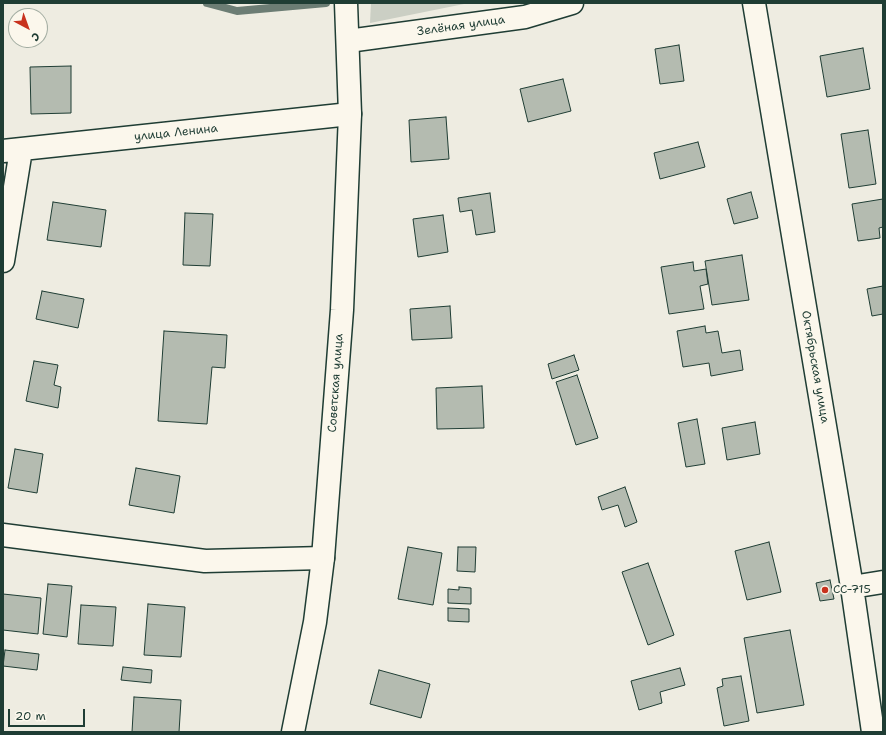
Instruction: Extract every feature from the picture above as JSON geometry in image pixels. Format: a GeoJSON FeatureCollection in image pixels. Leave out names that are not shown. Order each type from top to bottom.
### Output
{"type":"FeatureCollection","features":[{"type":"Feature","properties":{"kind":"street","name":"Советская улица"},"geometry":{"type":"LineString","coordinates":[[293,732],[315,622],[323,558],[342,310],[350,114],[346,3]]}},
{"type":"Feature","properties":{"kind":"street","name":"Зелёная улица"},"geometry":{"type":"LineString","coordinates":[[347,36],[525,17],[572,3]]}},
{"type":"Feature","properties":{"kind":"street","name":"Октябрьская улица"},"geometry":{"type":"LineString","coordinates":[[754,3],[852,587],[873,732]]}},
{"type":"Feature","properties":{"kind":"street","name":"улица Ленина"},"geometry":{"type":"LineString","coordinates":[[12,151],[350,114]]}},
{"type":"Feature","properties":{"kind":"street"},"geometry":{"type":"LineString","coordinates":[[3,260],[12,151]]}},
{"type":"Feature","properties":{"kind":"street"},"geometry":{"type":"LineString","coordinates":[[3,534],[205,561],[323,558]]}},
{"type":"Feature","properties":{"kind":"street"},"geometry":{"type":"LineString","coordinates":[[852,587],[883,582]]}},
{"type":"Feature","properties":{"kind":"shaded area"},"geometry":{"type":"Polygon","coordinates":[[[371,3],[469,3],[370,23],[371,3]]]}},
{"type":"Feature","properties":{"kind":"building"},"geometry":{"type":"Polygon","coordinates":[[[679,45],[684,81],[660,84],[655,49],[679,45]]]}},
{"type":"Feature","properties":{"kind":"building"},"geometry":{"type":"Polygon","coordinates":[[[863,48],[870,89],[827,97],[820,56],[863,48]]]}},
{"type":"Feature","properties":{"kind":"building"},"geometry":{"type":"Polygon","coordinates":[[[71,66],[71,113],[31,114],[30,67],[71,66]]]}},
{"type":"Feature","properties":{"kind":"building"},"geometry":{"type":"Polygon","coordinates":[[[563,79],[571,111],[528,122],[520,89],[563,79]]]}},
{"type":"Feature","properties":{"kind":"building"},"geometry":{"type":"Polygon","coordinates":[[[446,117],[449,159],[411,162],[409,120],[446,117]]]}},
{"type":"Feature","properties":{"kind":"building"},"geometry":{"type":"Polygon","coordinates":[[[868,130],[876,184],[849,188],[841,134],[868,130]]]}},
{"type":"Feature","properties":{"kind":"building"},"geometry":{"type":"Polygon","coordinates":[[[698,142],[705,167],[660,179],[654,153],[698,142]]]}},
{"type":"Feature","properties":{"kind":"building"},"geometry":{"type":"Polygon","coordinates":[[[751,192],[758,218],[734,224],[727,199],[751,192]]]}},
{"type":"Feature","properties":{"kind":"building"},"geometry":{"type":"Polygon","coordinates":[[[490,193],[495,232],[476,235],[472,210],[460,212],[458,198],[490,193]]]}},
{"type":"Feature","properties":{"kind":"building"},"geometry":{"type":"Polygon","coordinates":[[[883,199],[883,227],[879,228],[880,238],[858,241],[852,204],[883,199]]]}},
{"type":"Feature","properties":{"kind":"building"},"geometry":{"type":"Polygon","coordinates":[[[53,202],[106,210],[101,247],[47,240],[53,202]]]}},
{"type":"Feature","properties":{"kind":"building"},"geometry":{"type":"Polygon","coordinates":[[[185,213],[213,214],[210,266],[183,265],[185,213]]]}},
{"type":"Feature","properties":{"kind":"building"},"geometry":{"type":"Polygon","coordinates":[[[443,215],[448,252],[418,257],[413,219],[443,215]]]}},
{"type":"Feature","properties":{"kind":"building"},"geometry":{"type":"Polygon","coordinates":[[[742,255],[749,300],[712,305],[705,261],[742,255]]]}},
{"type":"Feature","properties":{"kind":"building"},"geometry":{"type":"Polygon","coordinates":[[[693,262],[694,271],[706,269],[708,284],[700,286],[704,309],[669,314],[661,267],[693,262]]]}},
{"type":"Feature","properties":{"kind":"building"},"geometry":{"type":"Polygon","coordinates":[[[883,286],[883,314],[872,316],[867,289],[883,286]]]}},
{"type":"Feature","properties":{"kind":"building"},"geometry":{"type":"Polygon","coordinates":[[[42,291],[84,299],[78,328],[36,319],[42,291]]]}},
{"type":"Feature","properties":{"kind":"building"},"geometry":{"type":"Polygon","coordinates":[[[450,306],[452,338],[412,340],[410,309],[450,306]]]}},
{"type":"Feature","properties":{"kind":"building"},"geometry":{"type":"Polygon","coordinates":[[[705,326],[706,333],[718,331],[722,353],[740,350],[743,370],[711,376],[709,363],[683,367],[677,331],[705,326]]]}},
{"type":"Feature","properties":{"kind":"building"},"geometry":{"type":"Polygon","coordinates":[[[164,331],[227,335],[225,368],[212,367],[207,424],[158,421],[164,331]]]}},
{"type":"Feature","properties":{"kind":"building"},"geometry":{"type":"Polygon","coordinates":[[[574,355],[579,370],[552,379],[548,364],[574,355]]]}},
{"type":"Feature","properties":{"kind":"building"},"geometry":{"type":"Polygon","coordinates":[[[34,361],[58,365],[54,385],[61,387],[58,408],[26,401],[34,361]]]}},
{"type":"Feature","properties":{"kind":"building"},"geometry":{"type":"Polygon","coordinates":[[[577,375],[598,438],[576,445],[556,382],[577,375]]]}},
{"type":"Feature","properties":{"kind":"building"},"geometry":{"type":"Polygon","coordinates":[[[482,386],[484,428],[437,429],[436,388],[482,386]]]}},
{"type":"Feature","properties":{"kind":"building"},"geometry":{"type":"Polygon","coordinates":[[[697,419],[705,464],[686,467],[678,423],[697,419]]]}},
{"type":"Feature","properties":{"kind":"building"},"geometry":{"type":"Polygon","coordinates":[[[755,422],[760,454],[727,460],[722,428],[755,422]]]}},
{"type":"Feature","properties":{"kind":"building"},"geometry":{"type":"Polygon","coordinates":[[[15,449],[43,454],[37,493],[8,488],[15,449]]]}},
{"type":"Feature","properties":{"kind":"building"},"geometry":{"type":"Polygon","coordinates":[[[136,468],[180,476],[174,513],[129,505],[136,468]]]}},
{"type":"Feature","properties":{"kind":"building"},"geometry":{"type":"Polygon","coordinates":[[[625,487],[637,522],[625,527],[618,505],[602,510],[598,497],[625,487]]]}},
{"type":"Feature","properties":{"kind":"building"},"geometry":{"type":"Polygon","coordinates":[[[769,542],[781,592],[747,600],[735,551],[769,542]]]}},
{"type":"Feature","properties":{"kind":"building"},"geometry":{"type":"Polygon","coordinates":[[[408,547],[442,553],[433,605],[398,599],[408,547]]]}},
{"type":"Feature","properties":{"kind":"building"},"geometry":{"type":"Polygon","coordinates":[[[458,547],[476,547],[475,572],[457,571],[458,547]]]}},
{"type":"Feature","properties":{"kind":"building"},"geometry":{"type":"Polygon","coordinates":[[[648,563],[674,635],[648,645],[622,572],[648,563]]]}},
{"type":"Feature","properties":{"kind":"building","name":"СС-715"},"geometry":{"type":"Polygon","coordinates":[[[830,580],[834,599],[820,601],[816,583],[830,580]]]}},
{"type":"Feature","properties":{"kind":"building"},"geometry":{"type":"Polygon","coordinates":[[[48,584],[72,586],[67,637],[43,634],[48,584]]]}},
{"type":"Feature","properties":{"kind":"building"},"geometry":{"type":"Polygon","coordinates":[[[459,587],[471,588],[471,604],[448,603],[448,589],[459,590],[459,587]]]}},
{"type":"Feature","properties":{"kind":"building"},"geometry":{"type":"Polygon","coordinates":[[[3,594],[41,598],[38,634],[3,630],[3,594]]]}},
{"type":"Feature","properties":{"kind":"building"},"geometry":{"type":"Polygon","coordinates":[[[148,604],[185,607],[181,657],[144,655],[148,604]]]}},
{"type":"Feature","properties":{"kind":"building"},"geometry":{"type":"Polygon","coordinates":[[[81,605],[116,607],[113,646],[78,644],[81,605]]]}},
{"type":"Feature","properties":{"kind":"building"},"geometry":{"type":"Polygon","coordinates":[[[448,608],[469,609],[469,622],[448,621],[448,608]]]}},
{"type":"Feature","properties":{"kind":"building"},"geometry":{"type":"Polygon","coordinates":[[[790,630],[804,705],[757,713],[744,638],[790,630]]]}},
{"type":"Feature","properties":{"kind":"building"},"geometry":{"type":"Polygon","coordinates":[[[5,650],[39,654],[37,670],[3,666],[5,650]]]}},
{"type":"Feature","properties":{"kind":"building"},"geometry":{"type":"Polygon","coordinates":[[[123,667],[152,670],[151,683],[121,680],[123,667]]]}},
{"type":"Feature","properties":{"kind":"building"},"geometry":{"type":"Polygon","coordinates":[[[680,668],[685,685],[660,692],[662,703],[639,710],[631,681],[680,668]]]}},
{"type":"Feature","properties":{"kind":"building"},"geometry":{"type":"Polygon","coordinates":[[[379,670],[430,684],[421,718],[370,704],[379,670]]]}},
{"type":"Feature","properties":{"kind":"building"},"geometry":{"type":"Polygon","coordinates":[[[741,676],[749,721],[724,726],[717,688],[723,686],[722,679],[741,676]]]}},
{"type":"Feature","properties":{"kind":"building"},"geometry":{"type":"Polygon","coordinates":[[[134,697],[181,700],[179,732],[132,732],[134,697]]]}},
{"type":"Feature","properties":{"kind":"waterway"},"geometry":{"type":"LineString","coordinates":[[207,3],[237,11],[326,3]]}},
{"type":"Feature","properties":{"kind":"place","name":"СС-715"},"geometry":{"type":"Point","coordinates":[825,590]}}]}
